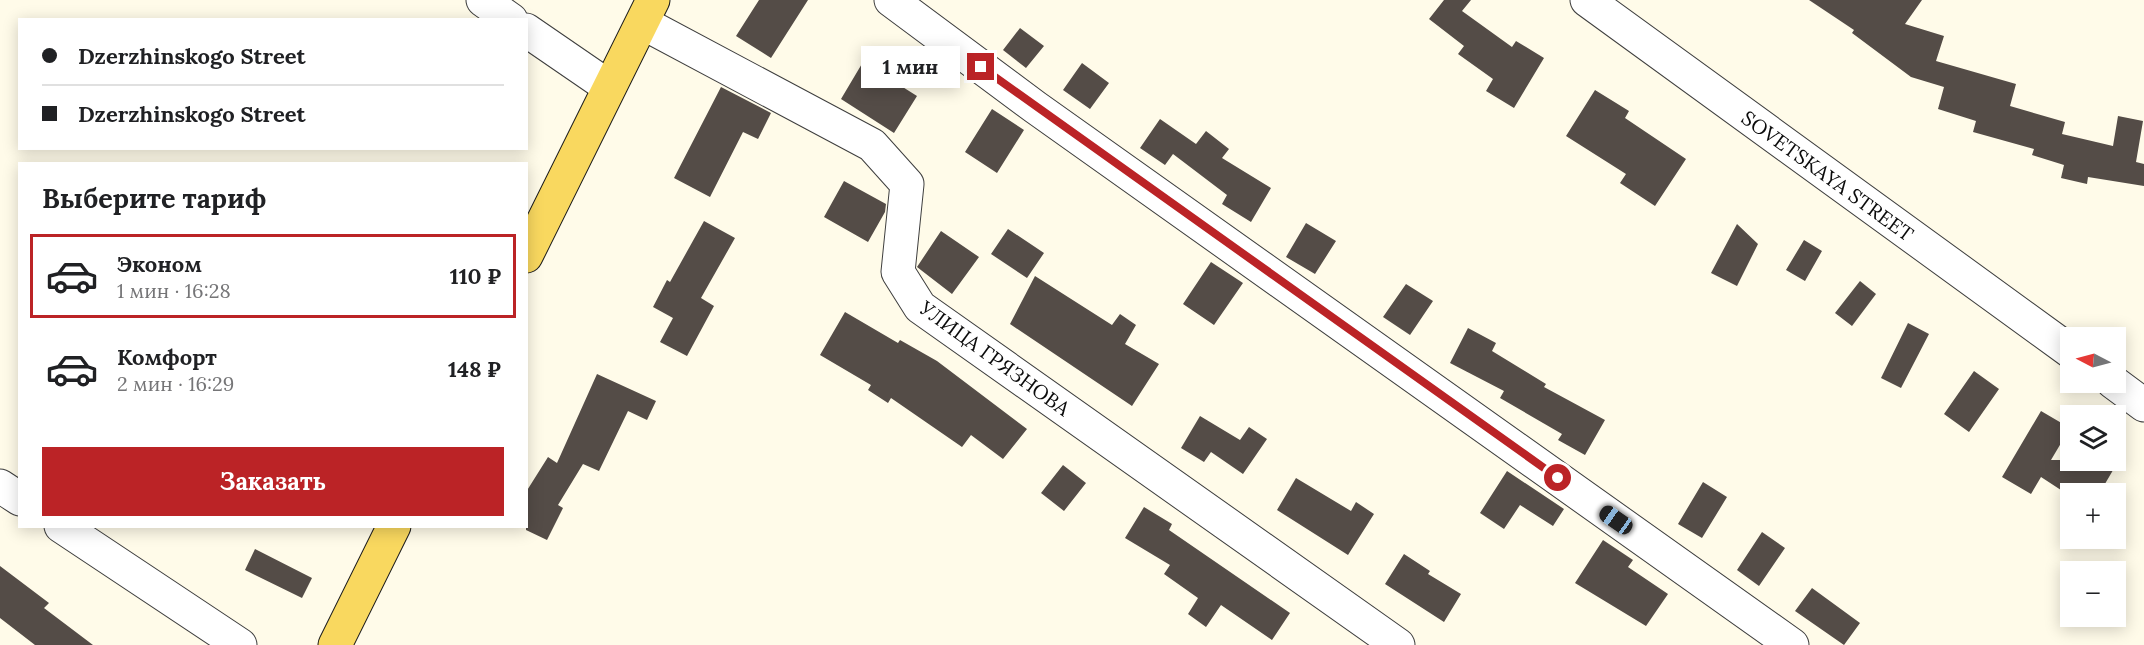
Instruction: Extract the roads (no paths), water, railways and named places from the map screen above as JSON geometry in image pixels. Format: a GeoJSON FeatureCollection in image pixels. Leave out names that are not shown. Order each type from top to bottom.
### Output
{"type":"FeatureCollection","features":[{"type":"Feature","properties":{"kind":"main road"},"geometry":{"type":"LineString","coordinates":[[528,252],[648,12]]}},
{"type":"Feature","properties":{"kind":"main road"},"geometry":{"type":"LineString","coordinates":[[335,645],[393,528]]}},
{"type":"Feature","properties":{"kind":"street"},"geometry":{"type":"LineString","coordinates":[[483,0],[508,18]]}},
{"type":"Feature","properties":{"kind":"street"},"geometry":{"type":"LineString","coordinates":[[891,0],[1035,107],[1792,645]]}},
{"type":"Feature","properties":{"kind":"street","name":"SOVETSKAYA STREET"},"geometry":{"type":"LineString","coordinates":[[1587,0],[2060,344]]}},
{"type":"Feature","properties":{"kind":"street","name":"УЛИЦА ГРЯЗНОВА"},"geometry":{"type":"LineString","coordinates":[[648,12],[872,145],[907,184],[898,272],[920,307],[1398,645]]}},
{"type":"Feature","properties":{"kind":"street"},"geometry":{"type":"LineString","coordinates":[[528,31],[609,87]]}},
{"type":"Feature","properties":{"kind":"street"},"geometry":{"type":"LineString","coordinates":[[2126,392],[2144,405]]}},
{"type":"Feature","properties":{"kind":"street"},"geometry":{"type":"LineString","coordinates":[[0,486],[18,498]]}},
{"type":"Feature","properties":{"kind":"street"},"geometry":{"type":"LineString","coordinates":[[64,528],[240,645]]}}]}
